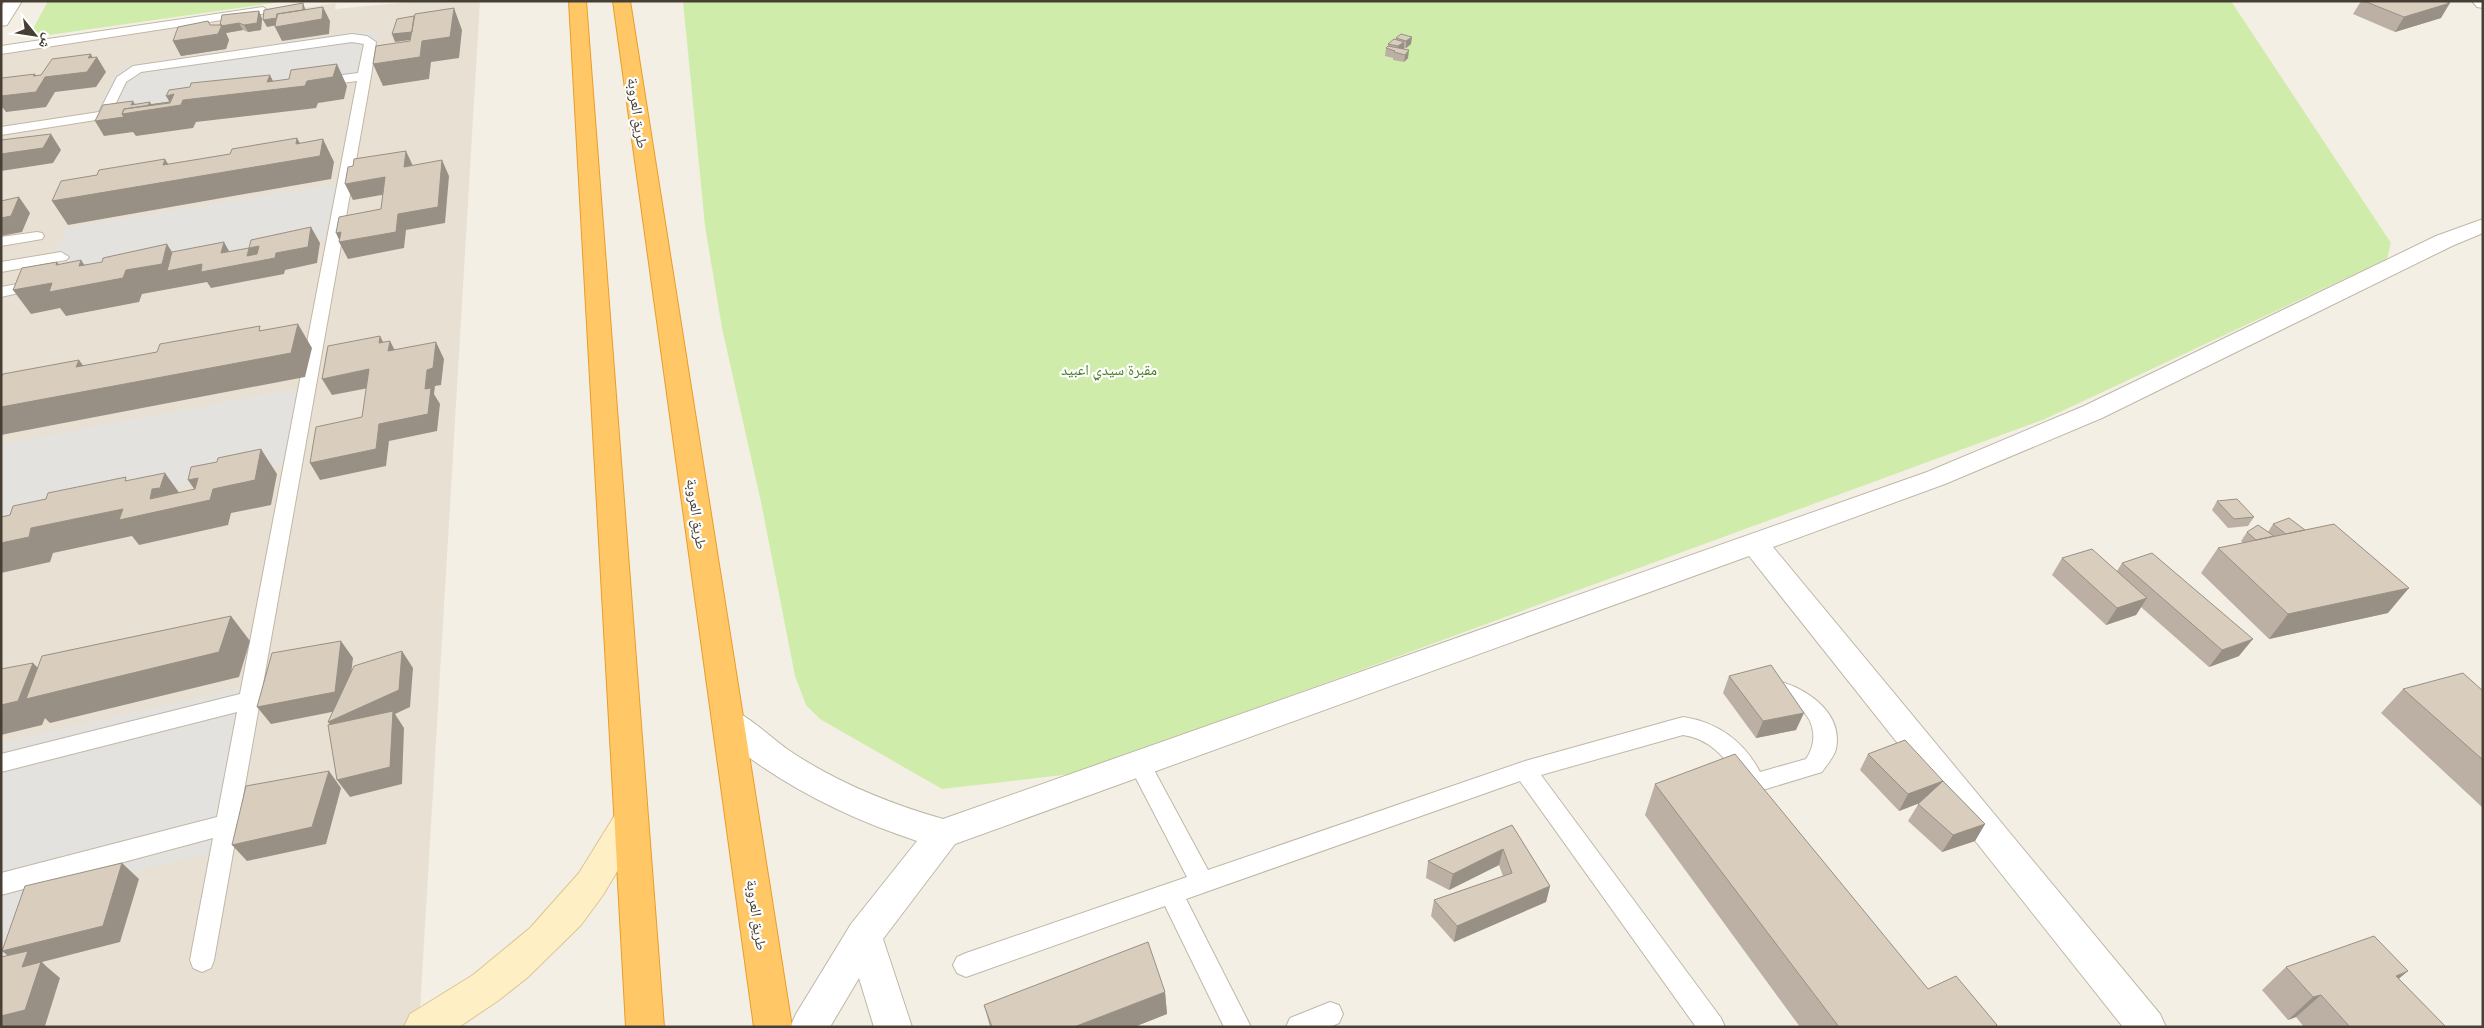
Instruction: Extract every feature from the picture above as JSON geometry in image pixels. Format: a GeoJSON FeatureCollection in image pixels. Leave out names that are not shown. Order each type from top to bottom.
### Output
{"type":"FeatureCollection","features":[{"type":"Feature","properties":{"kind":"highway"},"geometry":{"type":"LineString","coordinates":[[577,1],[645,1027]]}},
{"type":"Feature","properties":{"kind":"highway","name":"طريق العروبة"},"geometry":{"type":"LineString","coordinates":[[621,1],[773,1027]]}},
{"type":"Feature","properties":{"kind":"street"},"geometry":{"type":"LineString","coordinates":[[1,21],[14,1]]}},
{"type":"Feature","properties":{"kind":"street"},"geometry":{"type":"LineString","coordinates":[[809,1027],[864,936],[943,834],[1928,481],[2043,434],[2163,380],[2444,240],[2483,225]]}},
{"type":"Feature","properties":{"kind":"street"},"geometry":{"type":"LineString","coordinates":[[1754,544],[2147,1027]]}},
{"type":"Feature","properties":{"kind":"street"},"geometry":{"type":"LineString","coordinates":[[728,722],[755,746],[821,788],[859,806],[943,834]]}},
{"type":"Feature","properties":{"kind":"street"},"geometry":{"type":"LineString","coordinates":[[424,1026],[466,1002],[504,975],[569,914],[594,883],[615,851],[630,820]]}},
{"type":"Feature","properties":{"kind":"street"},"geometry":{"type":"LineString","coordinates":[[864,936],[893,1027]]}},
{"type":"Feature","properties":{"kind":"lane"},"geometry":{"type":"LineString","coordinates":[[1,50],[263,11]]}},
{"type":"Feature","properties":{"kind":"lane"},"geometry":{"type":"LineString","coordinates":[[104,115],[123,76],[146,66],[358,38],[370,42],[202,960]]}},
{"type":"Feature","properties":{"kind":"lane"},"geometry":{"type":"LineString","coordinates":[[307,84],[365,76]]}},
{"type":"Feature","properties":{"kind":"lane"},"geometry":{"type":"LineString","coordinates":[[3,133],[133,111]]}},
{"type":"Feature","properties":{"kind":"lane"},"geometry":{"type":"LineString","coordinates":[[1,242],[37,236]]}},
{"type":"Feature","properties":{"kind":"lane"},"geometry":{"type":"LineString","coordinates":[[1,267],[61,257]]}},
{"type":"Feature","properties":{"kind":"lane"},"geometry":{"type":"LineString","coordinates":[[966,964],[1524,770],[1683,726],[1701,728],[1724,742],[1762,790],[1814,766],[1824,749],[1824,725],[1808,703],[1782,690]]}},
{"type":"Feature","properties":{"kind":"lane"},"geometry":{"type":"LineString","coordinates":[[1,763],[250,700]]}},
{"type":"Feature","properties":{"kind":"lane"},"geometry":{"type":"LineString","coordinates":[[1139,763],[1201,881]]}},
{"type":"Feature","properties":{"kind":"lane"},"geometry":{"type":"LineString","coordinates":[[1524,770],[1712,1027]]}},
{"type":"Feature","properties":{"kind":"lane"},"geometry":{"type":"LineString","coordinates":[[1,884],[227,824]]}},
{"type":"Feature","properties":{"kind":"lane"},"geometry":{"type":"LineString","coordinates":[[1170,892],[1238,1027]]}},
{"type":"Feature","properties":{"kind":"lane"},"geometry":{"type":"LineString","coordinates":[[1298,1027],[1330,1014]]}},
{"type":"Feature","properties":{"kind":"shaded area"},"geometry":{"type":"Polygon","coordinates":[[[420,1],[480,1],[419,1027],[1,1027],[1,54],[336,3],[335,9],[420,1]]]}},
{"type":"Feature","properties":{"kind":"shaded area"},"geometry":{"type":"Polygon","coordinates":[[[357,31],[373,32],[381,37],[373,78],[91,121],[120,67],[357,31]]]}},
{"type":"Feature","properties":{"kind":"shaded area"},"geometry":{"type":"Polygon","coordinates":[[[337,184],[324,238],[36,289],[66,228],[337,184]]]}},
{"type":"Feature","properties":{"kind":"shaded area"},"geometry":{"type":"Polygon","coordinates":[[[300,388],[285,465],[1,523],[1,444],[300,388]]]}},
{"type":"Feature","properties":{"kind":"shaded area"},"geometry":{"type":"Polygon","coordinates":[[[248,686],[212,852],[30,898],[13,953],[1,956],[1,743],[248,686]]]}},
{"type":"Feature","properties":{"kind":"green space"},"geometry":{"type":"Polygon","coordinates":[[[48,1],[287,1],[28,38],[48,1]]]}},
{"type":"Feature","properties":{"kind":"green space","name":"مقبرة سيدي اعبيد"},"geometry":{"type":"Polygon","coordinates":[[[683,1],[2231,1],[2391,243],[2387,259],[2045,419],[1080,773],[942,789],[820,719],[806,705],[795,676],[761,502],[722,328],[705,226],[683,1]]]}},
{"type":"Feature","properties":{"kind":"building"},"geometry":{"type":"Polygon","coordinates":[[[2364,1],[2444,1],[2450,3],[2404,17],[2364,1]]]}},
{"type":"Feature","properties":{"kind":"building"},"geometry":{"type":"Polygon","coordinates":[[[303,3],[303,10],[277,14],[277,18],[263,20],[264,10],[303,3]]]}},
{"type":"Feature","properties":{"kind":"building"},"geometry":{"type":"Polygon","coordinates":[[[323,7],[322,19],[275,27],[277,14],[323,7]]]}},
{"type":"Feature","properties":{"kind":"building"},"geometry":{"type":"Polygon","coordinates":[[[454,8],[450,37],[422,41],[420,57],[373,64],[376,46],[410,41],[415,14],[454,8]]]}},
{"type":"Feature","properties":{"kind":"building"},"geometry":{"type":"Polygon","coordinates":[[[259,11],[257,23],[220,25],[222,15],[259,11]]]}},
{"type":"Feature","properties":{"kind":"building"},"geometry":{"type":"Polygon","coordinates":[[[414,16],[412,32],[392,34],[397,19],[414,16]]]}},
{"type":"Feature","properties":{"kind":"building"},"geometry":{"type":"Polygon","coordinates":[[[208,21],[210,25],[222,25],[218,34],[173,41],[178,27],[208,21]]]}},
{"type":"Feature","properties":{"kind":"building"},"geometry":{"type":"Polygon","coordinates":[[[1401,34],[1412,37],[1406,41],[1396,38],[1401,34]]]}},
{"type":"Feature","properties":{"kind":"building"},"geometry":{"type":"Polygon","coordinates":[[[1394,39],[1404,42],[1398,46],[1388,44],[1394,39]]]}},
{"type":"Feature","properties":{"kind":"building"},"geometry":{"type":"Polygon","coordinates":[[[1388,46],[1409,50],[1405,55],[1386,48],[1388,46]]]}},
{"type":"Feature","properties":{"kind":"building"},"geometry":{"type":"Polygon","coordinates":[[[91,54],[88,58],[97,57],[87,72],[45,77],[36,92],[1,96],[2,78],[41,75],[52,59],[91,54]]]}},
{"type":"Feature","properties":{"kind":"building"},"geometry":{"type":"Polygon","coordinates":[[[337,64],[333,77],[307,81],[305,86],[183,100],[181,105],[122,114],[124,109],[170,103],[174,94],[166,96],[169,90],[190,87],[191,83],[270,75],[267,82],[289,79],[291,70],[337,64]]]}},
{"type":"Feature","properties":{"kind":"building"},"geometry":{"type":"Polygon","coordinates":[[[133,101],[131,105],[150,102],[148,105],[170,102],[124,109],[122,114],[124,117],[95,121],[103,105],[133,101]]]}},
{"type":"Feature","properties":{"kind":"building"},"geometry":{"type":"Polygon","coordinates":[[[51,134],[43,148],[1,154],[1,140],[51,134]]]}},
{"type":"Feature","properties":{"kind":"building"},"geometry":{"type":"Polygon","coordinates":[[[297,138],[296,144],[323,139],[320,156],[52,201],[61,181],[97,175],[99,170],[165,159],[163,165],[230,154],[232,149],[297,138]]]}},
{"type":"Feature","properties":{"kind":"building"},"geometry":{"type":"Polygon","coordinates":[[[406,151],[404,167],[442,160],[438,207],[398,214],[396,232],[339,242],[341,232],[336,233],[339,217],[381,209],[385,177],[345,184],[348,167],[353,166],[354,159],[406,151]]]}},
{"type":"Feature","properties":{"kind":"building"},"geometry":{"type":"Polygon","coordinates":[[[19,197],[11,216],[1,218],[1,201],[19,197]]]}},
{"type":"Feature","properties":{"kind":"building"},"geometry":{"type":"Polygon","coordinates":[[[311,227],[308,247],[276,253],[275,258],[201,272],[202,264],[167,271],[172,252],[224,242],[221,253],[249,248],[251,240],[311,227]],[[259,246],[249,248],[247,256],[257,254],[259,246]]]}},
{"type":"Feature","properties":{"kind":"building"},"geometry":{"type":"Polygon","coordinates":[[[167,244],[162,264],[126,270],[123,278],[49,292],[52,283],[13,290],[22,268],[57,262],[56,265],[81,260],[79,266],[102,262],[103,258],[167,244]]]}},
{"type":"Feature","properties":{"kind":"building"},"geometry":{"type":"Polygon","coordinates":[[[298,324],[291,353],[1,407],[1,377],[3,374],[79,360],[76,367],[157,352],[160,344],[260,326],[259,331],[298,324]]]}},
{"type":"Feature","properties":{"kind":"building"},"geometry":{"type":"Polygon","coordinates":[[[380,336],[379,343],[390,341],[388,351],[436,342],[433,368],[427,370],[425,389],[431,388],[428,414],[379,424],[376,449],[310,463],[316,427],[362,417],[369,369],[322,379],[328,346],[380,336]]]}},
{"type":"Feature","properties":{"kind":"building"},"geometry":{"type":"Polygon","coordinates":[[[261,449],[255,480],[213,489],[210,500],[119,520],[123,509],[31,528],[29,537],[1,543],[1,517],[10,515],[13,506],[46,499],[48,493],[126,477],[125,481],[165,473],[160,488],[152,489],[150,499],[195,489],[198,478],[188,480],[191,467],[217,462],[218,458],[261,449]]]}},
{"type":"Feature","properties":{"kind":"building"},"geometry":{"type":"Polygon","coordinates":[[[2237,499],[2254,517],[2234,519],[2217,501],[2237,499]]]}},
{"type":"Feature","properties":{"kind":"building"},"geometry":{"type":"Polygon","coordinates":[[[2289,518],[2305,530],[2286,534],[2273,524],[2289,518]]]}},
{"type":"Feature","properties":{"kind":"building"},"geometry":{"type":"Polygon","coordinates":[[[2334,524],[2409,588],[2288,614],[2218,548],[2334,524]]]}},
{"type":"Feature","properties":{"kind":"building"},"geometry":{"type":"Polygon","coordinates":[[[2258,525],[2274,536],[2256,540],[2247,532],[2258,525]]]}},
{"type":"Feature","properties":{"kind":"building"},"geometry":{"type":"Polygon","coordinates":[[[2092,549],[2147,598],[2117,608],[2062,558],[2092,549]]]}},
{"type":"Feature","properties":{"kind":"building"},"geometry":{"type":"Polygon","coordinates":[[[2152,553],[2253,639],[2222,650],[2122,563],[2152,553]]]}},
{"type":"Feature","properties":{"kind":"building"},"geometry":{"type":"Polygon","coordinates":[[[231,616],[219,652],[26,699],[42,656],[231,616]]]}},
{"type":"Feature","properties":{"kind":"building"},"geometry":{"type":"Polygon","coordinates":[[[341,641],[335,692],[257,707],[272,653],[341,641]]]}},
{"type":"Feature","properties":{"kind":"building"},"geometry":{"type":"Polygon","coordinates":[[[402,651],[399,690],[328,722],[354,666],[402,651]]]}},
{"type":"Feature","properties":{"kind":"building"},"geometry":{"type":"Polygon","coordinates":[[[33,663],[18,701],[1,705],[1,669],[33,663]]]}},
{"type":"Feature","properties":{"kind":"building"},"geometry":{"type":"Polygon","coordinates":[[[1771,665],[1804,713],[1763,721],[1729,676],[1771,665]]]}},
{"type":"Feature","properties":{"kind":"building"},"geometry":{"type":"Polygon","coordinates":[[[2463,673],[2483,691],[2483,760],[2403,689],[2463,673]]]}},
{"type":"Feature","properties":{"kind":"building"},"geometry":{"type":"Polygon","coordinates":[[[393,711],[390,767],[337,780],[328,725],[393,711]]]}},
{"type":"Feature","properties":{"kind":"building"},"geometry":{"type":"Polygon","coordinates":[[[1905,740],[1943,781],[1908,794],[1868,754],[1905,740]]]}},
{"type":"Feature","properties":{"kind":"building"},"geometry":{"type":"Polygon","coordinates":[[[1735,754],[1928,989],[1956,976],[1997,1025],[1994,1027],[1839,1027],[1655,784],[1735,754]]]}},
{"type":"Feature","properties":{"kind":"building"},"geometry":{"type":"Polygon","coordinates":[[[329,771],[312,827],[232,845],[246,786],[329,771]]]}},
{"type":"Feature","properties":{"kind":"building"},"geometry":{"type":"Polygon","coordinates":[[[1943,781],[1985,824],[1953,835],[1918,804],[1943,781]]]}},
{"type":"Feature","properties":{"kind":"building"},"geometry":{"type":"Polygon","coordinates":[[[1512,825],[1550,886],[1457,926],[1434,900],[1512,873],[1503,849],[1453,874],[1428,861],[1512,825]]]}},
{"type":"Feature","properties":{"kind":"building"},"geometry":{"type":"Polygon","coordinates":[[[122,863],[103,926],[2,951],[25,886],[122,863]]]}},
{"type":"Feature","properties":{"kind":"building"},"geometry":{"type":"Polygon","coordinates":[[[2374,936],[2408,971],[2396,976],[2446,1027],[2350,1027],[2321,995],[2313,997],[2286,967],[2374,936]]]}},
{"type":"Feature","properties":{"kind":"building"},"geometry":{"type":"Polygon","coordinates":[[[1148,942],[1165,992],[1074,1027],[992,1027],[984,1005],[1148,942]]]}},
{"type":"Feature","properties":{"kind":"building"},"geometry":{"type":"Polygon","coordinates":[[[28,951],[22,967],[41,962],[25,1010],[1,1016],[1,957],[28,951]]]}}]}
